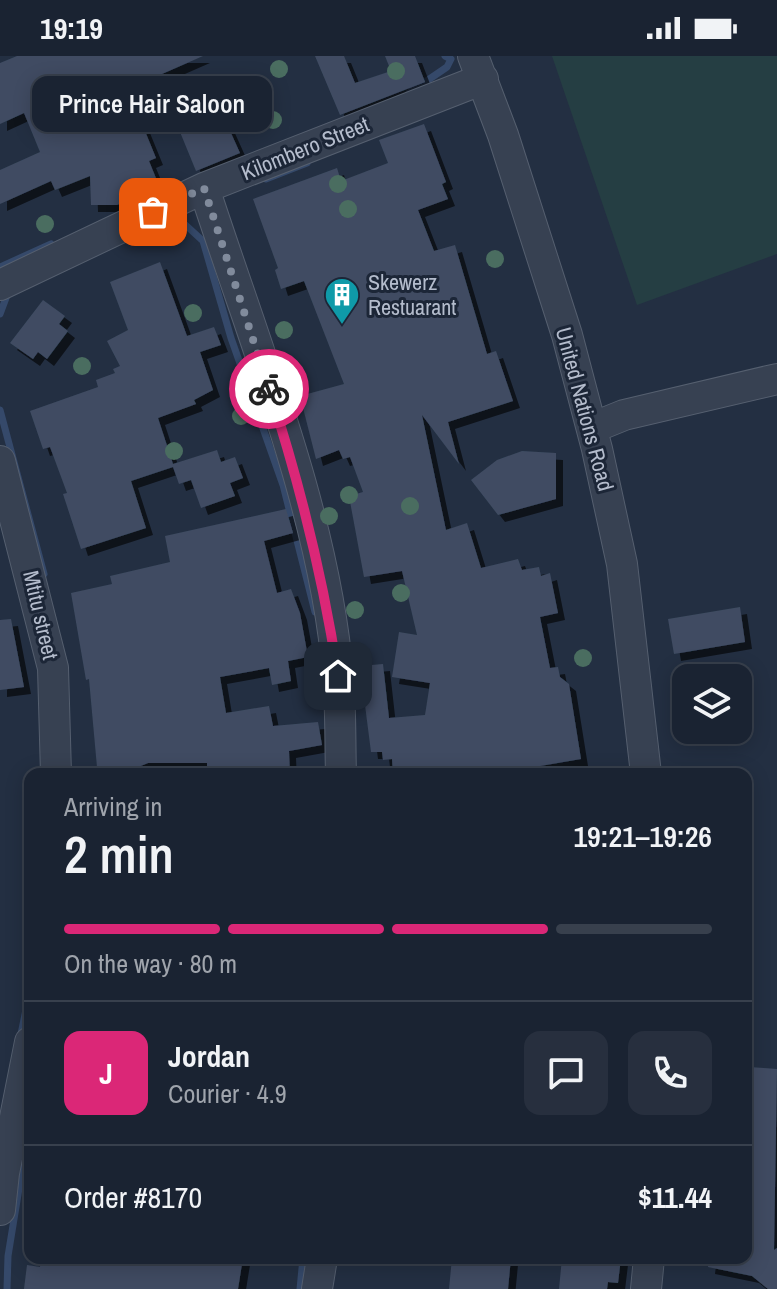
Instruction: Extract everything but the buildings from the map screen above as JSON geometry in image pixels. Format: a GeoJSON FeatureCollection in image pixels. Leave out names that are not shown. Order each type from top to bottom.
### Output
{"type":"FeatureCollection","features":[{"type":"Feature","properties":{"kind":"street","name":"Kilombero Street"},"geometry":{"type":"LineString","coordinates":[[0,285],[204,188],[478,67]]}},
{"type":"Feature","properties":{"kind":"street","name":"United Nations Road"},"geometry":{"type":"LineString","coordinates":[[478,67],[567,335],[592,428],[622,564],[645,768]]}},
{"type":"Feature","properties":{"kind":"street"},"geometry":{"type":"LineString","coordinates":[[204,188],[300,484],[326,590],[338,676],[341,768]]}},
{"type":"Feature","properties":{"kind":"street"},"geometry":{"type":"LineString","coordinates":[[592,428],[624,415],[777,379]]}},
{"type":"Feature","properties":{"kind":"street","name":"Mtitu street"},"geometry":{"type":"LineString","coordinates":[[0,461],[53,668],[56,768]]}},
{"type":"Feature","properties":{"kind":"street"},"geometry":{"type":"LineString","coordinates":[[0,1210],[24,1076]]}},
{"type":"Feature","properties":{"kind":"street"},"geometry":{"type":"LineString","coordinates":[[317,1289],[321,1264]]}},
{"type":"Feature","properties":{"kind":"street"},"geometry":{"type":"LineString","coordinates":[[646,1289],[648,1264]]}},
{"type":"Feature","properties":{"kind":"green space"},"geometry":{"type":"Polygon","coordinates":[[[552,56],[777,56],[777,254],[637,305],[552,56]]]}},
{"type":"Feature","properties":{"kind":"waterway"},"geometry":{"type":"LineString","coordinates":[[409,93],[447,67],[451,59],[445,56]]}},
{"type":"Feature","properties":{"kind":"waterway"},"geometry":{"type":"LineString","coordinates":[[266,179],[307,163]]}},
{"type":"Feature","properties":{"kind":"waterway"},"geometry":{"type":"LineString","coordinates":[[131,239],[179,219],[203,241],[231,338],[283,485],[315,612]]}},
{"type":"Feature","properties":{"kind":"waterway"},"geometry":{"type":"LineString","coordinates":[[0,267],[51,244]]}},
{"type":"Feature","properties":{"kind":"waterway"},"geometry":{"type":"LineString","coordinates":[[0,314],[9,290]]}},
{"type":"Feature","properties":{"kind":"waterway"},"geometry":{"type":"LineString","coordinates":[[0,410],[44,574]]}},
{"type":"Feature","properties":{"kind":"waterway"},"geometry":{"type":"LineString","coordinates":[[20,1039],[24,1019]]}},
{"type":"Feature","properties":{"kind":"waterway"},"geometry":{"type":"LineString","coordinates":[[7,1289],[8,1256],[24,1158]]}},
{"type":"Feature","properties":{"kind":"waterway"},"geometry":{"type":"LineString","coordinates":[[300,1289],[302,1264]]}},
{"type":"Feature","properties":{"kind":"way so far"},"geometry":{"type":"LineString","coordinates":[[153,212],[204,188],[269,389]]}},
{"type":"Feature","properties":{"kind":"place","name":"Prince Hair Saloon"},"geometry":{"type":"Point","coordinates":[153,212]}},
{"type":"Feature","properties":{"kind":"place","name":"Skewerz Restuarant"},"geometry":{"type":"Point","coordinates":[342,326]}},
{"type":"Feature","properties":{"kind":"route"},"geometry":{"type":"LineString","coordinates":[[269,389],[300,484],[326,590],[338,676]]}}]}
